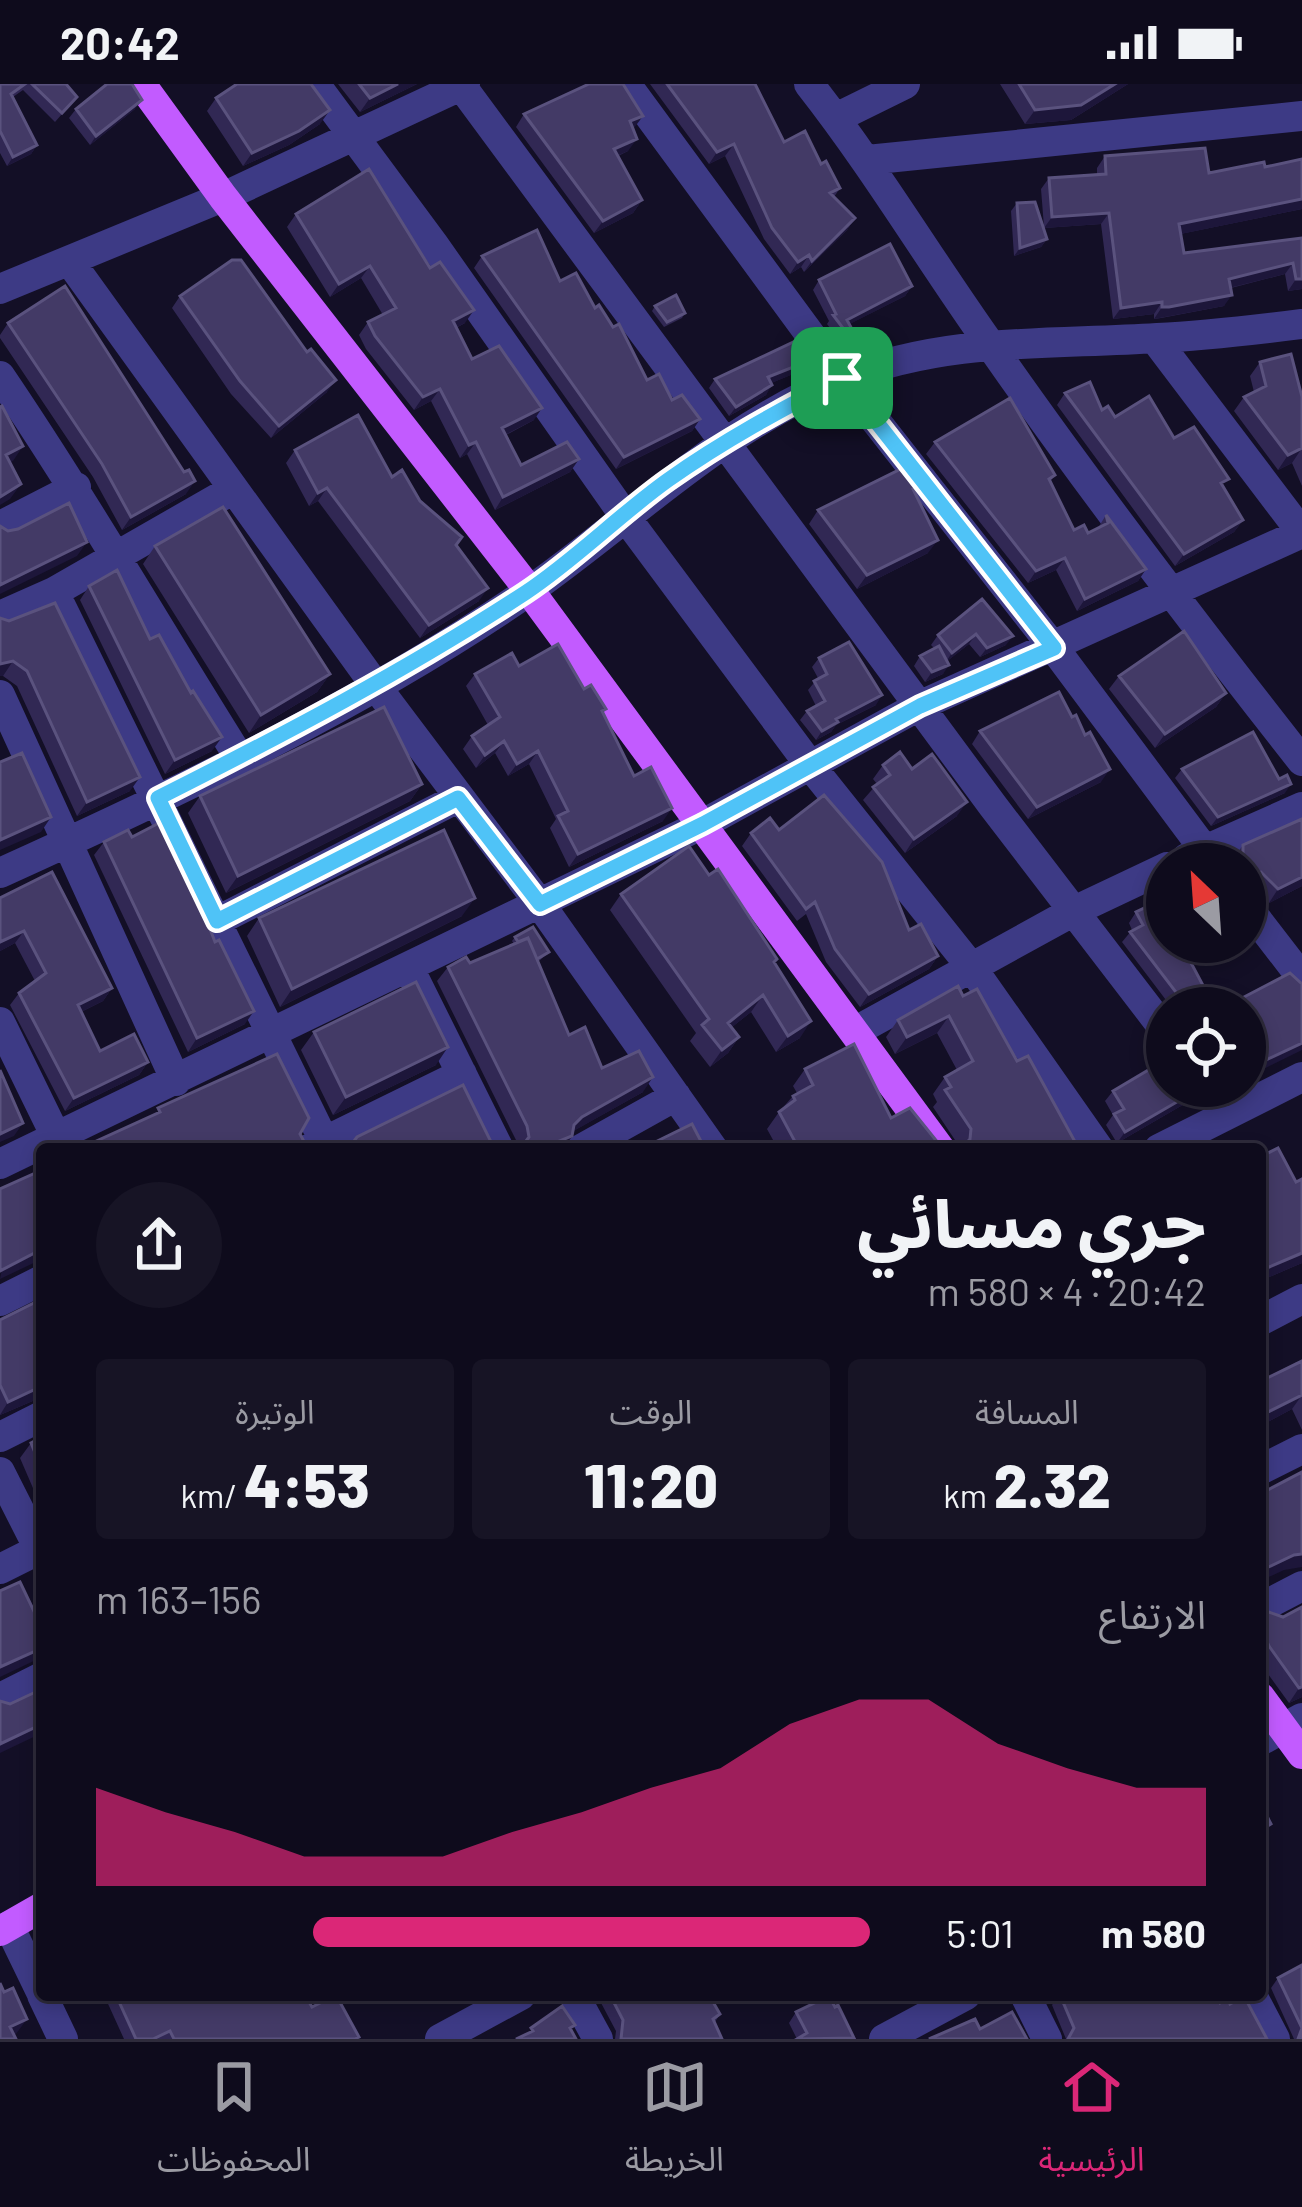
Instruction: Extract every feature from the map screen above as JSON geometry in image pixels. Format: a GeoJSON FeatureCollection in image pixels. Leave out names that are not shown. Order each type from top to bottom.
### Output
{"type":"FeatureCollection","features":[{"type":"Feature","properties":{"kind":"main road"},"geometry":{"type":"LineString","coordinates":[[141,84],[529,590],[936,1143]]}},
{"type":"Feature","properties":{"kind":"main road"},"geometry":{"type":"LineString","coordinates":[[1282,1729],[1302,1754]]}},
{"type":"Feature","properties":{"kind":"main road"},"geometry":{"type":"LineString","coordinates":[[5,1928],[36,1910]]}},
{"type":"Feature","properties":{"kind":"street"},"geometry":{"type":"LineString","coordinates":[[315,84],[624,515],[808,764],[972,968],[1095,1143]]}},
{"type":"Feature","properties":{"kind":"street"},"geometry":{"type":"LineString","coordinates":[[626,84],[842,378],[1054,648],[1199,843]]}},
{"type":"Feature","properties":{"kind":"street"},"geometry":{"type":"LineString","coordinates":[[809,84],[1171,595],[1302,761]]}},
{"type":"Feature","properties":{"kind":"street"},"geometry":{"type":"LineString","coordinates":[[836,118],[905,84]]}},
{"type":"Feature","properties":{"kind":"street"},"geometry":{"type":"LineString","coordinates":[[0,290],[224,197],[462,85],[724,445],[1146,1005]]}},
{"type":"Feature","properties":{"kind":"street"},"geometry":{"type":"LineString","coordinates":[[867,160],[1302,116]]}},
{"type":"Feature","properties":{"kind":"street"},"geometry":{"type":"LineString","coordinates":[[70,263],[540,904],[709,1143]]}},
{"type":"Feature","properties":{"kind":"street"},"geometry":{"type":"LineString","coordinates":[[0,873],[158,798],[375,685],[529,590],[724,445],[842,378],[939,350],[989,344],[1155,338],[1302,324]]}},
{"type":"Feature","properties":{"kind":"street"},"geometry":{"type":"LineString","coordinates":[[0,1022],[60,1143],[176,1081],[703,824],[920,706],[1302,533],[1155,338]]}},
{"type":"Feature","properties":{"kind":"street"},"geometry":{"type":"LineString","coordinates":[[0,376],[76,488],[113,559],[239,757]]}},
{"type":"Feature","properties":{"kind":"street"},"geometry":{"type":"LineString","coordinates":[[0,526],[76,488]]}},
{"type":"Feature","properties":{"kind":"street"},"geometry":{"type":"LineString","coordinates":[[0,616],[54,592],[232,490]]}},
{"type":"Feature","properties":{"kind":"street"},"geometry":{"type":"LineString","coordinates":[[54,592],[158,798],[320,1143]]}},
{"type":"Feature","properties":{"kind":"street"},"geometry":{"type":"LineString","coordinates":[[0,695],[176,1081]]}},
{"type":"Feature","properties":{"kind":"street"},"geometry":{"type":"LineString","coordinates":[[217,921],[458,798]]}},
{"type":"Feature","properties":{"kind":"street"},"geometry":{"type":"LineString","coordinates":[[1235,843],[1302,807]]}},
{"type":"Feature","properties":{"kind":"street"},"geometry":{"type":"LineString","coordinates":[[856,1031],[1074,911],[1146,878]]}},
{"type":"Feature","properties":{"kind":"street"},"geometry":{"type":"LineString","coordinates":[[1266,931],[1302,978]]}},
{"type":"Feature","properties":{"kind":"street"},"geometry":{"type":"LineString","coordinates":[[409,968],[496,1143]]}},
{"type":"Feature","properties":{"kind":"street"},"geometry":{"type":"LineString","coordinates":[[327,1143],[462,1074]]}},
{"type":"Feature","properties":{"kind":"street"},"geometry":{"type":"LineString","coordinates":[[1171,1143],[1302,1077]]}},
{"type":"Feature","properties":{"kind":"street"},"geometry":{"type":"LineString","coordinates":[[592,1143],[676,1096]]}},
{"type":"Feature","properties":{"kind":"street"},"geometry":{"type":"LineString","coordinates":[[1224,1107],[1229,1113]]}},
{"type":"Feature","properties":{"kind":"street"},"geometry":{"type":"LineString","coordinates":[[0,1164],[36,1151]]}},
{"type":"Feature","properties":{"kind":"street"},"geometry":{"type":"LineString","coordinates":[[0,1300],[36,1283]]}},
{"type":"Feature","properties":{"kind":"street"},"geometry":{"type":"LineString","coordinates":[[1266,1318],[1302,1298]]}},
{"type":"Feature","properties":{"kind":"street"},"geometry":{"type":"LineString","coordinates":[[0,1437],[36,1419]]}},
{"type":"Feature","properties":{"kind":"street"},"geometry":{"type":"LineString","coordinates":[[1266,1467],[1302,1448]]}},
{"type":"Feature","properties":{"kind":"street"},"geometry":{"type":"LineString","coordinates":[[0,1472],[36,1541]]}},
{"type":"Feature","properties":{"kind":"street"},"geometry":{"type":"LineString","coordinates":[[0,1568],[36,1553]]}},
{"type":"Feature","properties":{"kind":"street"},"geometry":{"type":"LineString","coordinates":[[1266,1605],[1302,1586]]}},
{"type":"Feature","properties":{"kind":"street"},"geometry":{"type":"LineString","coordinates":[[0,1698],[36,1680]]}},
{"type":"Feature","properties":{"kind":"street"},"geometry":{"type":"LineString","coordinates":[[5,1928],[36,1984]]}},
{"type":"Feature","properties":{"kind":"street"},"geometry":{"type":"LineString","coordinates":[[45,2001],[63,2039]]}},
{"type":"Feature","properties":{"kind":"street"},"geometry":{"type":"LineString","coordinates":[[440,2039],[510,2001]]}},
{"type":"Feature","properties":{"kind":"street"},"geometry":{"type":"LineString","coordinates":[[577,2001],[598,2039]]}},
{"type":"Feature","properties":{"kind":"street"},"geometry":{"type":"LineString","coordinates":[[884,2039],[955,2001]]}},
{"type":"Feature","properties":{"kind":"street"},"geometry":{"type":"LineString","coordinates":[[1028,2001],[1047,2039]]}},
{"type":"Feature","properties":{"kind":"street"},"geometry":{"type":"LineString","coordinates":[[1255,2001],[1275,2039]]}},
{"type":"Feature","properties":{"kind":"building"},"geometry":{"type":"Polygon","coordinates":[[[0,84],[25,84],[11,94],[37,145],[13,157],[0,131],[0,84]]]}},
{"type":"Feature","properties":{"kind":"building"},"geometry":{"type":"Polygon","coordinates":[[[32,84],[66,84],[77,97],[62,113],[32,84]]]}},
{"type":"Feature","properties":{"kind":"building"},"geometry":{"type":"Polygon","coordinates":[[[107,84],[132,84],[142,100],[96,136],[76,109],[107,84]]]}},
{"type":"Feature","properties":{"kind":"building"},"geometry":{"type":"Polygon","coordinates":[[[237,84],[311,84],[330,110],[252,153],[216,98],[237,84]]]}},
{"type":"Feature","properties":{"kind":"building"},"geometry":{"type":"Polygon","coordinates":[[[359,84],[398,84],[370,98],[359,84]]]}},
{"type":"Feature","properties":{"kind":"building"},"geometry":{"type":"Polygon","coordinates":[[[589,84],[623,84],[643,116],[630,121],[637,139],[614,149],[642,200],[603,221],[524,114],[589,84]]]}},
{"type":"Feature","properties":{"kind":"building"},"geometry":{"type":"Polygon","coordinates":[[[667,84],[755,84],[784,142],[805,131],[821,164],[826,161],[840,188],[830,193],[855,218],[812,261],[809,255],[798,262],[772,228],[734,144],[717,152],[667,84]]]}},
{"type":"Feature","properties":{"kind":"building"},"geometry":{"type":"Polygon","coordinates":[[[1019,84],[1115,84],[1081,105],[1035,110],[1019,84]]]}},
{"type":"Feature","properties":{"kind":"building"},"geometry":{"type":"Polygon","coordinates":[[[1205,148],[1209,173],[1302,159],[1302,199],[1179,224],[1184,253],[1302,238],[1302,279],[1296,279],[1293,263],[1229,279],[1232,295],[1169,307],[1162,307],[1162,302],[1121,308],[1109,213],[1052,217],[1049,178],[1106,174],[1105,156],[1205,148]]]}},
{"type":"Feature","properties":{"kind":"building"},"geometry":{"type":"Polygon","coordinates":[[[369,169],[430,268],[440,262],[474,310],[453,321],[472,359],[499,346],[542,408],[502,428],[521,465],[567,442],[579,459],[503,497],[476,442],[469,445],[440,389],[423,397],[375,336],[368,322],[396,308],[370,266],[339,284],[296,214],[369,169]]]}},
{"type":"Feature","properties":{"kind":"building"},"geometry":{"type":"Polygon","coordinates":[[[1035,202],[1047,239],[1020,248],[1017,203],[1035,202]]]}},
{"type":"Feature","properties":{"kind":"building"},"geometry":{"type":"Polygon","coordinates":[[[537,230],[560,281],[576,273],[595,308],[599,305],[613,327],[619,324],[647,380],[659,374],[672,400],[682,395],[700,419],[624,457],[482,256],[537,230]]]}},
{"type":"Feature","properties":{"kind":"building"},"geometry":{"type":"Polygon","coordinates":[[[890,244],[912,286],[847,320],[859,342],[855,344],[833,315],[819,280],[890,244]]]}},
{"type":"Feature","properties":{"kind":"building"},"geometry":{"type":"Polygon","coordinates":[[[232,260],[241,260],[307,352],[311,349],[336,380],[279,426],[240,381],[180,296],[232,260]]]}},
{"type":"Feature","properties":{"kind":"building"},"geometry":{"type":"Polygon","coordinates":[[[65,286],[184,472],[189,470],[195,481],[131,517],[102,464],[8,323],[65,286]]]}},
{"type":"Feature","properties":{"kind":"building"},"geometry":{"type":"Polygon","coordinates":[[[676,295],[685,313],[667,322],[655,306],[676,295]]]}},
{"type":"Feature","properties":{"kind":"building"},"geometry":{"type":"Polygon","coordinates":[[[802,338],[816,358],[768,377],[772,385],[736,407],[715,379],[802,338]]]}},
{"type":"Feature","properties":{"kind":"building"},"geometry":{"type":"Polygon","coordinates":[[[1291,354],[1302,397],[1302,448],[1288,455],[1244,397],[1266,386],[1260,362],[1291,354]]]}},
{"type":"Feature","properties":{"kind":"building"},"geometry":{"type":"Polygon","coordinates":[[[1090,382],[1102,410],[1108,406],[1115,417],[1149,396],[1174,438],[1194,427],[1229,479],[1221,483],[1243,520],[1184,554],[1065,393],[1090,382]]]}},
{"type":"Feature","properties":{"kind":"building"},"geometry":{"type":"Polygon","coordinates":[[[1010,398],[1055,475],[1049,479],[1074,530],[1084,525],[1088,533],[1108,523],[1106,515],[1146,569],[1085,599],[1065,558],[1036,571],[935,442],[1010,398]]]}},
{"type":"Feature","properties":{"kind":"building"},"geometry":{"type":"Polygon","coordinates":[[[0,407],[23,446],[6,455],[21,484],[0,497],[0,407]]]}},
{"type":"Feature","properties":{"kind":"building"},"geometry":{"type":"Polygon","coordinates":[[[358,415],[392,477],[402,470],[420,501],[462,537],[456,545],[488,588],[429,625],[327,488],[318,493],[295,450],[358,415]]]}},
{"type":"Feature","properties":{"kind":"building"},"geometry":{"type":"Polygon","coordinates":[[[907,466],[921,484],[913,489],[938,540],[867,575],[818,510],[907,466]]]}},
{"type":"Feature","properties":{"kind":"building"},"geometry":{"type":"Polygon","coordinates":[[[69,503],[87,542],[0,585],[0,526],[8,531],[18,529],[69,503]]]}},
{"type":"Feature","properties":{"kind":"building"},"geometry":{"type":"Polygon","coordinates":[[[223,507],[330,674],[261,715],[155,546],[223,507]]]}},
{"type":"Feature","properties":{"kind":"building"},"geometry":{"type":"Polygon","coordinates":[[[117,570],[150,639],[159,635],[222,737],[175,760],[89,586],[117,570]]]}},
{"type":"Feature","properties":{"kind":"building"},"geometry":{"type":"Polygon","coordinates":[[[982,599],[1013,636],[987,648],[976,634],[952,653],[938,635],[982,599]]]}},
{"type":"Feature","properties":{"kind":"building"},"geometry":{"type":"Polygon","coordinates":[[[55,603],[140,777],[87,802],[27,671],[13,661],[0,664],[0,618],[9,621],[55,603]]]}},
{"type":"Feature","properties":{"kind":"building"},"geometry":{"type":"Polygon","coordinates":[[[1184,631],[1226,693],[1165,734],[1119,676],[1184,631]]]}},
{"type":"Feature","properties":{"kind":"building"},"geometry":{"type":"Polygon","coordinates":[[[849,642],[882,695],[822,731],[807,711],[825,701],[814,681],[827,674],[819,658],[849,642]]]}},
{"type":"Feature","properties":{"kind":"building"},"geometry":{"type":"Polygon","coordinates":[[[558,644],[584,689],[591,685],[606,709],[602,711],[634,776],[651,767],[672,808],[578,854],[558,816],[568,811],[538,751],[517,764],[504,741],[485,755],[472,736],[500,717],[475,674],[512,653],[519,666],[558,644]]]}},
{"type":"Feature","properties":{"kind":"building"},"geometry":{"type":"Polygon","coordinates":[[[939,646],[949,665],[932,672],[920,656],[939,646]]]}},
{"type":"Feature","properties":{"kind":"building"},"geometry":{"type":"Polygon","coordinates":[[[1059,692],[1085,735],[1090,732],[1110,769],[1037,807],[980,731],[1059,692]]]}},
{"type":"Feature","properties":{"kind":"building"},"geometry":{"type":"Polygon","coordinates":[[[384,707],[422,784],[238,876],[200,796],[384,707]]]}},
{"type":"Feature","properties":{"kind":"building"},"geometry":{"type":"Polygon","coordinates":[[[1253,732],[1279,779],[1287,775],[1291,784],[1218,817],[1182,769],[1253,732]]]}},
{"type":"Feature","properties":{"kind":"building"},"geometry":{"type":"Polygon","coordinates":[[[900,752],[912,769],[932,754],[967,802],[914,839],[873,787],[890,775],[883,765],[900,752]]]}},
{"type":"Feature","properties":{"kind":"building"},"geometry":{"type":"Polygon","coordinates":[[[22,753],[51,817],[0,840],[0,762],[22,753]]]}},
{"type":"Feature","properties":{"kind":"building"},"geometry":{"type":"Polygon","coordinates":[[[824,795],[882,862],[909,930],[921,924],[938,956],[869,994],[835,949],[815,902],[806,909],[751,833],[770,818],[779,830],[824,795]]]}},
{"type":"Feature","properties":{"kind":"building"},"geometry":{"type":"Polygon","coordinates":[[[1302,819],[1302,877],[1278,889],[1266,877],[1266,843],[1248,843],[1302,819]]]}},
{"type":"Feature","properties":{"kind":"building"},"geometry":{"type":"Polygon","coordinates":[[[161,822],[215,942],[219,940],[254,1011],[197,1038],[104,842],[128,830],[132,837],[161,822]]]}},
{"type":"Feature","properties":{"kind":"building"},"geometry":{"type":"Polygon","coordinates":[[[444,830],[475,898],[292,989],[259,918],[444,830]]]}},
{"type":"Feature","properties":{"kind":"building"},"geometry":{"type":"Polygon","coordinates":[[[689,846],[709,875],[718,869],[811,1021],[788,1036],[763,995],[728,1023],[739,1037],[722,1050],[702,1025],[709,1019],[621,894],[689,846]]]}},
{"type":"Feature","properties":{"kind":"building"},"geometry":{"type":"Polygon","coordinates":[[[52,872],[112,988],[78,1005],[100,1051],[134,1034],[148,1062],[74,1098],[19,993],[46,973],[24,931],[0,942],[0,898],[52,872]]]}},
{"type":"Feature","properties":{"kind":"building"},"geometry":{"type":"Polygon","coordinates":[[[1146,907],[1146,953],[1130,932],[1143,925],[1136,912],[1146,907]]]}},
{"type":"Feature","properties":{"kind":"building"},"geometry":{"type":"Polygon","coordinates":[[[533,927],[549,952],[537,959],[528,938],[518,942],[515,937],[533,927]]]}},
{"type":"Feature","properties":{"kind":"building"},"geometry":{"type":"Polygon","coordinates":[[[528,938],[569,1035],[585,1027],[602,1068],[639,1051],[653,1077],[582,1117],[572,1136],[555,1143],[524,1143],[527,1126],[448,967],[466,957],[470,963],[528,938]]]}},
{"type":"Feature","properties":{"kind":"building"},"geometry":{"type":"Polygon","coordinates":[[[1154,963],[1191,963],[1204,987],[1172,987],[1154,963]]]}},
{"type":"Feature","properties":{"kind":"building"},"geometry":{"type":"Polygon","coordinates":[[[1290,973],[1302,984],[1302,1043],[1266,1060],[1266,987],[1290,973]]]}},
{"type":"Feature","properties":{"kind":"building"},"geometry":{"type":"Polygon","coordinates":[[[416,982],[448,1047],[346,1097],[314,1032],[416,982]]]}},
{"type":"Feature","properties":{"kind":"building"},"geometry":{"type":"Polygon","coordinates":[[[958,986],[963,996],[977,989],[1017,1061],[1028,1056],[1076,1143],[966,1143],[971,1129],[945,1090],[951,1087],[945,1077],[973,1061],[949,1016],[907,1037],[898,1020],[958,986]]]}},
{"type":"Feature","properties":{"kind":"building"},"geometry":{"type":"Polygon","coordinates":[[[854,1044],[891,1118],[910,1108],[938,1143],[796,1143],[779,1112],[795,1100],[793,1096],[813,1085],[805,1069],[854,1044]]]}},
{"type":"Feature","properties":{"kind":"building"},"geometry":{"type":"Polygon","coordinates":[[[277,1054],[309,1118],[300,1134],[305,1143],[92,1143],[160,1112],[158,1108],[277,1054]]]}},
{"type":"Feature","properties":{"kind":"building"},"geometry":{"type":"Polygon","coordinates":[[[0,1070],[23,1123],[0,1134],[0,1070]]]}},
{"type":"Feature","properties":{"kind":"building"},"geometry":{"type":"Polygon","coordinates":[[[1146,1071],[1146,1107],[1168,1107],[1125,1132],[1114,1114],[1124,1109],[1113,1091],[1146,1071]]]}},
{"type":"Feature","properties":{"kind":"building"},"geometry":{"type":"Polygon","coordinates":[[[463,1085],[492,1143],[352,1143],[463,1085]]]}},
{"type":"Feature","properties":{"kind":"building"},"geometry":{"type":"Polygon","coordinates":[[[692,1124],[702,1143],[653,1143],[692,1124]]]}},
{"type":"Feature","properties":{"kind":"building"},"geometry":{"type":"Polygon","coordinates":[[[1278,1148],[1296,1182],[1302,1179],[1302,1253],[1267,1268],[1266,1266],[1266,1154],[1278,1148]]]}},
{"type":"Feature","properties":{"kind":"building"},"geometry":{"type":"Polygon","coordinates":[[[36,1173],[36,1252],[0,1271],[0,1189],[36,1173]]]}},
{"type":"Feature","properties":{"kind":"building"},"geometry":{"type":"Polygon","coordinates":[[[36,1302],[36,1389],[8,1402],[0,1385],[0,1320],[36,1302]]]}},
{"type":"Feature","properties":{"kind":"building"},"geometry":{"type":"Polygon","coordinates":[[[1302,1361],[1302,1395],[1266,1413],[1266,1379],[1302,1361]]]}},
{"type":"Feature","properties":{"kind":"building"},"geometry":{"type":"Polygon","coordinates":[[[1302,1472],[1302,1554],[1266,1568],[1266,1491],[1302,1472]]]}},
{"type":"Feature","properties":{"kind":"building"},"geometry":{"type":"Polygon","coordinates":[[[20,1582],[36,1615],[36,1651],[0,1667],[0,1591],[20,1582]]]}},
{"type":"Feature","properties":{"kind":"building"},"geometry":{"type":"Polygon","coordinates":[[[1302,1607],[1299,1688],[1266,1639],[1266,1611],[1283,1617],[1302,1607]]]}},
{"type":"Feature","properties":{"kind":"building"},"geometry":{"type":"Polygon","coordinates":[[[36,1692],[36,1727],[0,1744],[0,1701],[10,1704],[36,1692]]]}},
{"type":"Feature","properties":{"kind":"building"},"geometry":{"type":"Polygon","coordinates":[[[1302,1965],[1302,2028],[1278,1978],[1302,1965]]]}},
{"type":"Feature","properties":{"kind":"building"},"geometry":{"type":"Polygon","coordinates":[[[0,1983],[4,1992],[13,1988],[27,2019],[10,2027],[16,2039],[0,2039],[0,1983]]]}},
{"type":"Feature","properties":{"kind":"building"},"geometry":{"type":"Polygon","coordinates":[[[119,2001],[308,2001],[312,2007],[339,2001],[359,2037],[174,2039],[170,2031],[153,2039],[136,2039],[119,2001]]]}},
{"type":"Feature","properties":{"kind":"building"},"geometry":{"type":"Polygon","coordinates":[[[613,2001],[712,2001],[720,2014],[713,2019],[722,2039],[621,2039],[623,2020],[613,2001]]]}},
{"type":"Feature","properties":{"kind":"building"},"geometry":{"type":"Polygon","coordinates":[[[819,2001],[832,2001],[854,2038],[797,2039],[807,2033],[796,2012],[819,2001]]]}},
{"type":"Feature","properties":{"kind":"building"},"geometry":{"type":"Polygon","coordinates":[[[1063,2001],[1247,2001],[1267,2039],[1068,2039],[1074,2028],[1063,2001]]]}},
{"type":"Feature","properties":{"kind":"building"},"geometry":{"type":"Polygon","coordinates":[[[562,2006],[575,2025],[570,2028],[576,2039],[516,2039],[533,2031],[562,2006]]]}},
{"type":"Feature","properties":{"kind":"building"},"geometry":{"type":"Polygon","coordinates":[[[1012,2012],[1027,2039],[929,2039],[975,2019],[980,2029],[1012,2012]]]}},
{"type":"Feature","properties":{"kind":"route"},"geometry":{"type":"LineString","coordinates":[[842,378],[1054,648],[920,706],[703,824],[540,904],[458,798],[217,921],[158,798],[375,685],[452,638],[529,590],[669,480],[778,411],[842,378]]}}]}
